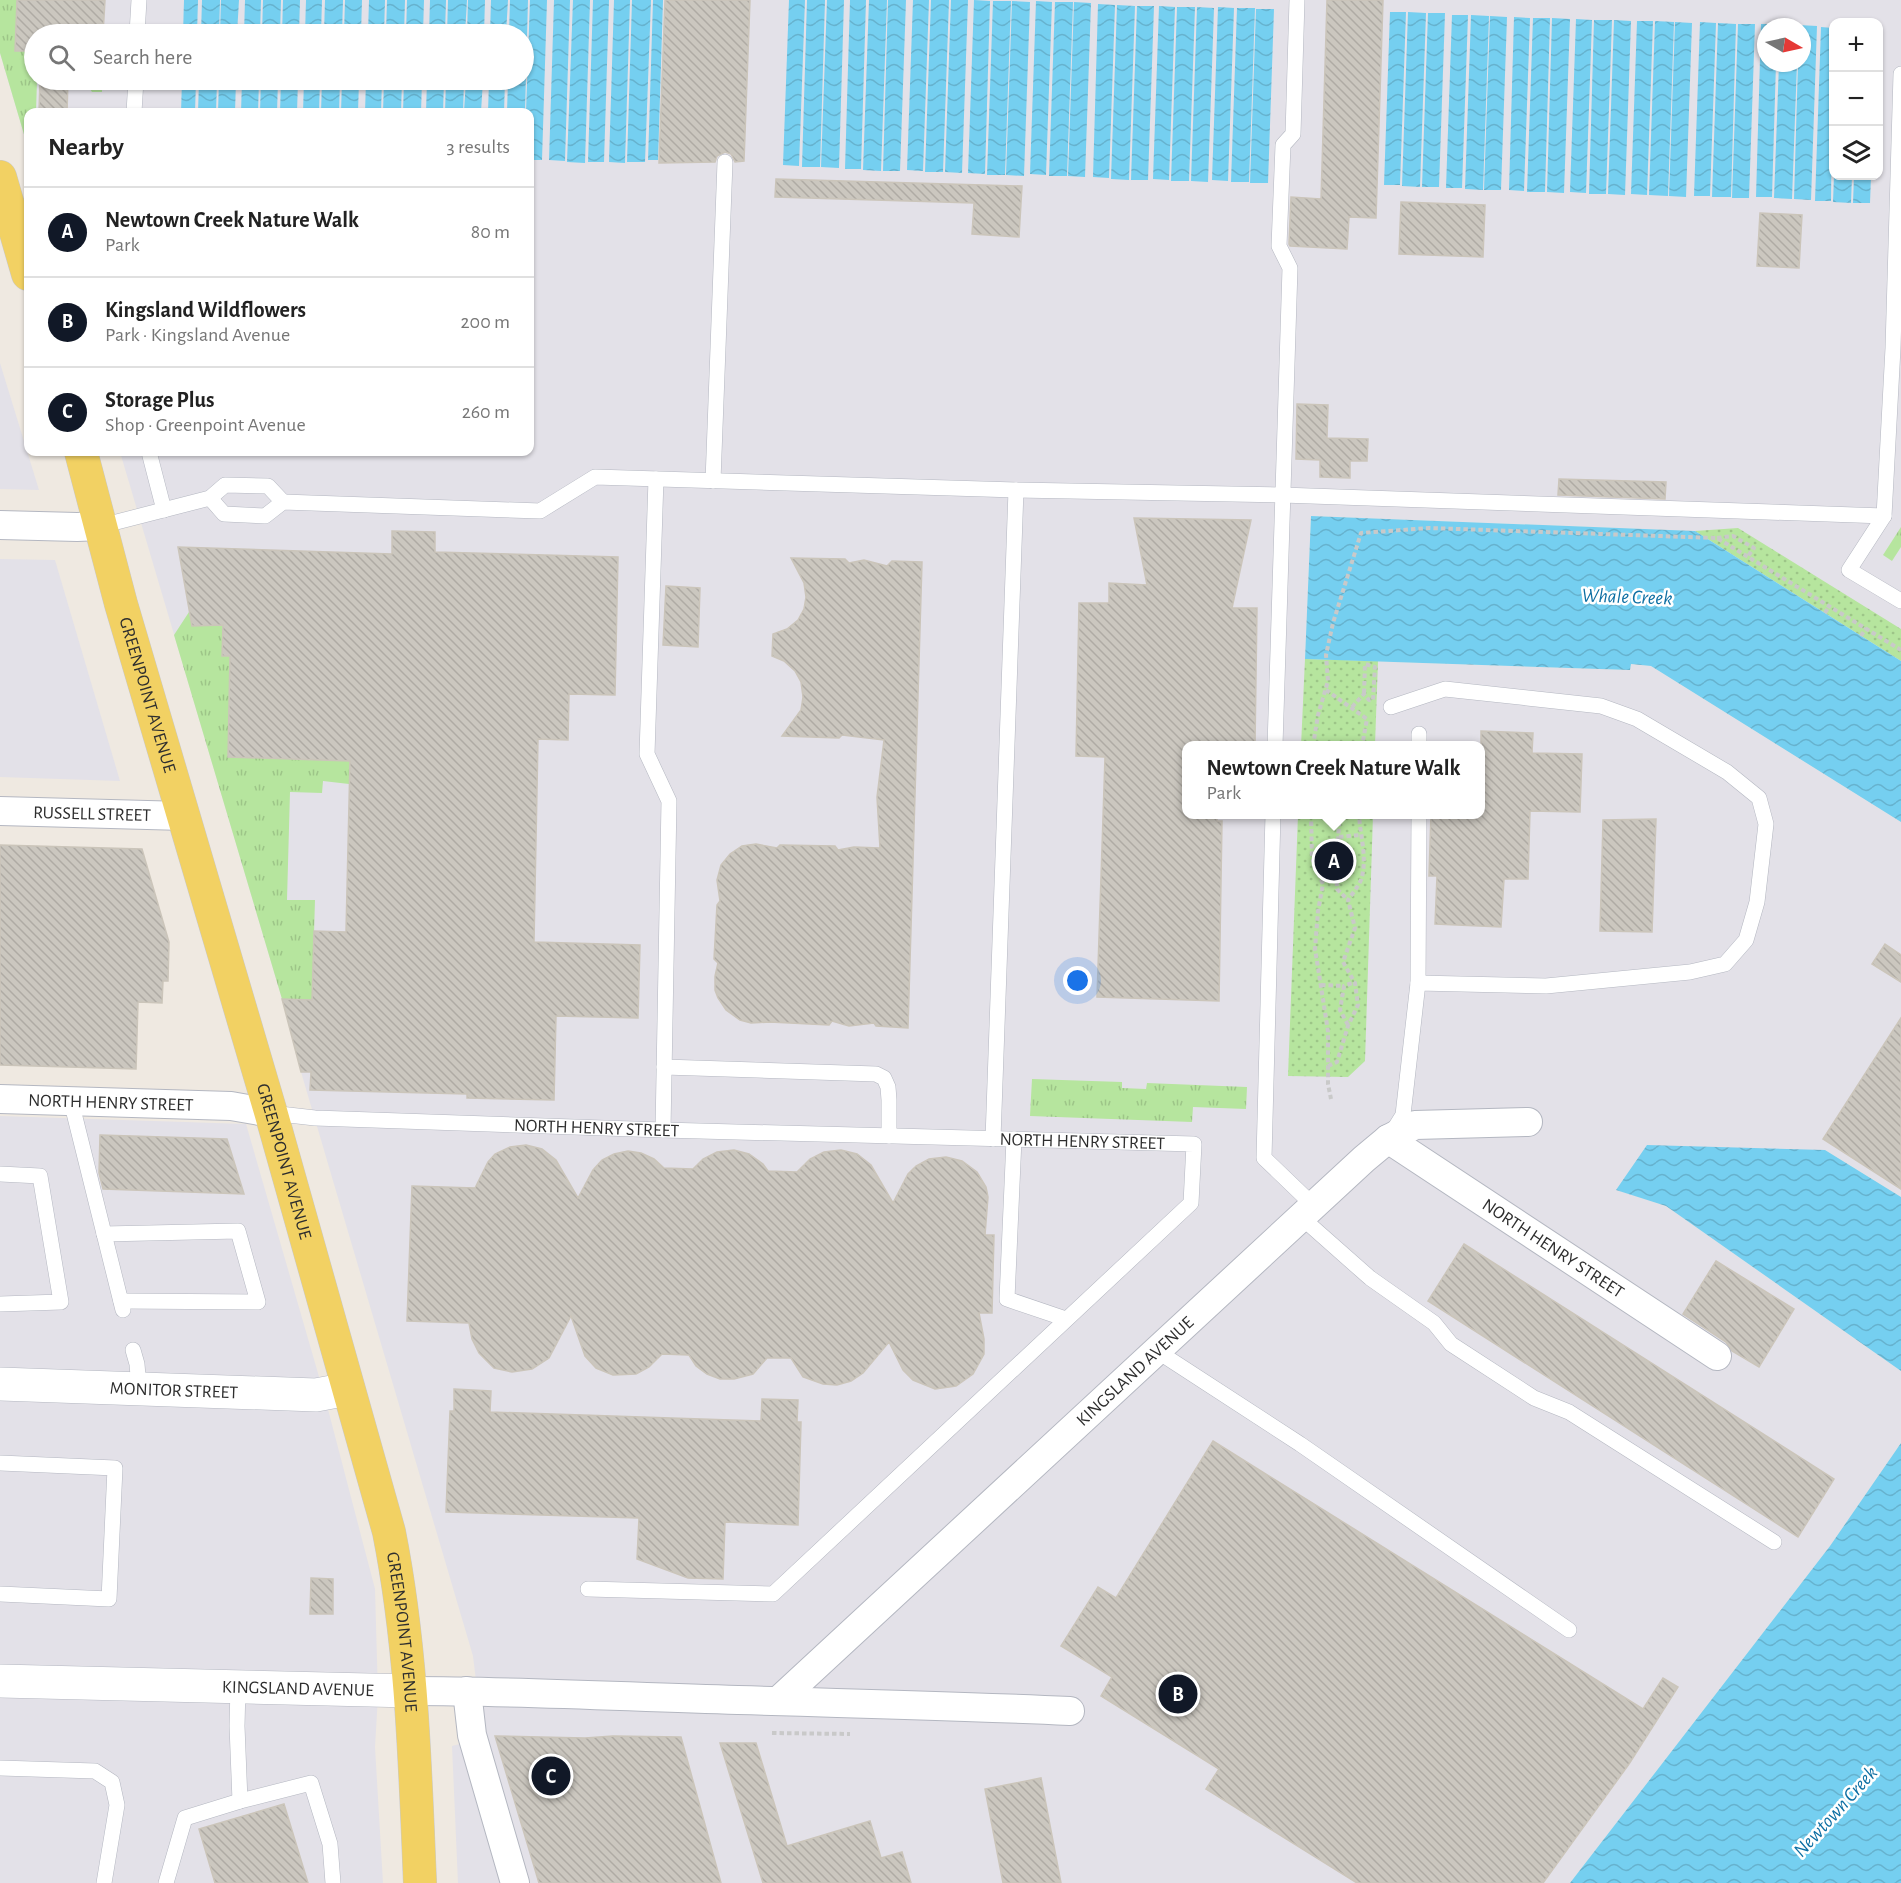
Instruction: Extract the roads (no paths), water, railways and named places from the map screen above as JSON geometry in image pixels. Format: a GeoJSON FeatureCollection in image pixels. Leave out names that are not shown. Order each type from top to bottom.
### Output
{"type":"FeatureCollection","features":[{"type":"Feature","properties":{"kind":"main road"},"geometry":{"type":"LineString","coordinates":[[0,177],[24,260]]}},
{"type":"Feature","properties":{"kind":"main road","name":"GREENPOINT AVENUE"},"geometry":{"type":"LineString","coordinates":[[82,456],[121,604],[271,1113],[389,1532],[411,1691],[420,1883]]}},
{"type":"Feature","properties":{"kind":"main road","name":"MONITOR STREET"},"geometry":{"type":"LineString","coordinates":[[0,1384],[316,1395],[348,1389]]}},
{"type":"Feature","properties":{"kind":"main road","name":"KINGSLAND AVENUE"},"geometry":{"type":"LineString","coordinates":[[0,1681],[411,1691]]}},
{"type":"Feature","properties":{"kind":"street"},"geometry":{"type":"LineString","coordinates":[[0,525],[100,526]]}},
{"type":"Feature","properties":{"kind":"street","name":"RUSSELL STREET"},"geometry":{"type":"LineString","coordinates":[[0,811],[184,816]]}},
{"type":"Feature","properties":{"kind":"street","name":"NORTH HENRY STREET"},"geometry":{"type":"LineString","coordinates":[[0,1099],[231,1106],[271,1113]]}},
{"type":"Feature","properties":{"kind":"street","name":"KINGSLAND AVENUE"},"geometry":{"type":"LineString","coordinates":[[778,1701],[1307,1211],[1388,1139],[1415,1125],[1528,1122]]}},
{"type":"Feature","properties":{"kind":"street","name":"NORTH HENRY STREET"},"geometry":{"type":"LineString","coordinates":[[1388,1139],[1717,1356]]}},
{"type":"Feature","properties":{"kind":"street","name":"KINGSLAND AVENUE"},"geometry":{"type":"LineString","coordinates":[[411,1691],[877,1703],[1070,1711]]}},
{"type":"Feature","properties":{"kind":"street"},"geometry":{"type":"LineString","coordinates":[[467,1691],[472,1735],[514,1883]]}},
{"type":"Feature","properties":{"kind":"lane"},"geometry":{"type":"LineString","coordinates":[[138,24],[139,0]]}},
{"type":"Feature","properties":{"kind":"lane"},"geometry":{"type":"LineString","coordinates":[[1275,741],[1290,268],[1279,246],[1283,145],[1293,134],[1297,0]]}},
{"type":"Feature","properties":{"kind":"lane"},"geometry":{"type":"LineString","coordinates":[[1901,74],[1896,405],[1884,516],[1849,570],[1901,601]]}},
{"type":"Feature","properties":{"kind":"lane"},"geometry":{"type":"LineString","coordinates":[[134,108],[135,90]]}},
{"type":"Feature","properties":{"kind":"lane"},"geometry":{"type":"LineString","coordinates":[[713,480],[725,162]]}},
{"type":"Feature","properties":{"kind":"lane"},"geometry":{"type":"LineString","coordinates":[[150,456],[164,510]]}},
{"type":"Feature","properties":{"kind":"lane"},"geometry":{"type":"LineString","coordinates":[[210,498],[224,514],[265,516],[283,502],[540,511],[595,477],[1016,490],[1282,495],[1884,516]]}},
{"type":"Feature","properties":{"kind":"lane"},"geometry":{"type":"LineString","coordinates":[[656,479],[647,754],[669,801],[663,1130]]}},
{"type":"Feature","properties":{"kind":"lane"},"geometry":{"type":"LineString","coordinates":[[100,526],[210,498],[225,485],[268,486],[283,502]]}},
{"type":"Feature","properties":{"kind":"lane"},"geometry":{"type":"LineString","coordinates":[[993,1139],[1016,490]]}},
{"type":"Feature","properties":{"kind":"lane"},"geometry":{"type":"LineString","coordinates":[[1391,707],[1445,689],[1601,706],[1636,719],[1727,772],[1759,798],[1766,824],[1757,903],[1746,940],[1725,964],[1690,972],[1546,986],[1418,983]]}},
{"type":"Feature","properties":{"kind":"lane"},"geometry":{"type":"LineString","coordinates":[[1273,819],[1264,1158],[1307,1211],[1370,1278],[1434,1323],[1451,1344],[1534,1398],[1569,1412],[1774,1542]]}},
{"type":"Feature","properties":{"kind":"lane"},"geometry":{"type":"LineString","coordinates":[[1388,1139],[1403,1115],[1418,983],[1419,819]]}},
{"type":"Feature","properties":{"kind":"lane"},"geometry":{"type":"LineString","coordinates":[[664,1067],[876,1074],[885,1078],[888,1087],[889,1136]]}},
{"type":"Feature","properties":{"kind":"lane"},"geometry":{"type":"LineString","coordinates":[[71,1101],[104,1234],[122,1305],[258,1302],[238,1231],[104,1234]]}},
{"type":"Feature","properties":{"kind":"lane","name":"NORTH HENRY STREET"},"geometry":{"type":"LineString","coordinates":[[271,1113],[315,1118],[663,1130],[1194,1144],[1191,1203],[1066,1319]]}},
{"type":"Feature","properties":{"kind":"lane"},"geometry":{"type":"LineString","coordinates":[[588,1589],[773,1594],[1066,1319],[1007,1299],[1014,1139]]}},
{"type":"Feature","properties":{"kind":"lane"},"geometry":{"type":"LineString","coordinates":[[0,1174],[40,1176],[61,1302],[0,1304]]}},
{"type":"Feature","properties":{"kind":"lane"},"geometry":{"type":"LineString","coordinates":[[133,1350],[139,1388]]}},
{"type":"Feature","properties":{"kind":"lane"},"geometry":{"type":"LineString","coordinates":[[1157,1351],[1300,1444],[1569,1630]]}},
{"type":"Feature","properties":{"kind":"lane"},"geometry":{"type":"LineString","coordinates":[[0,1463],[115,1468],[109,1599],[0,1594]]}},
{"type":"Feature","properties":{"kind":"lane"},"geometry":{"type":"LineString","coordinates":[[238,1687],[240,1801]]}},
{"type":"Feature","properties":{"kind":"lane"},"geometry":{"type":"LineString","coordinates":[[0,1768],[95,1771],[112,1782],[117,1805],[104,1883]]}},
{"type":"Feature","properties":{"kind":"lane"},"geometry":{"type":"LineString","coordinates":[[166,1883],[185,1818],[311,1783],[330,1844],[333,1883]]}},
{"type":"Feature","properties":{"kind":"water"},"geometry":{"type":"Polygon","coordinates":[[[184,0],[198,0],[197,24],[183,24],[184,0]]]}},
{"type":"Feature","properties":{"kind":"water"},"geometry":{"type":"Polygon","coordinates":[[[202,0],[220,0],[219,24],[201,24],[202,0]]]}},
{"type":"Feature","properties":{"kind":"water"},"geometry":{"type":"Polygon","coordinates":[[[221,0],[239,0],[238,24],[220,24],[221,0]]]}},
{"type":"Feature","properties":{"kind":"water"},"geometry":{"type":"Polygon","coordinates":[[[245,0],[261,0],[260,24],[244,24],[245,0]]]}},
{"type":"Feature","properties":{"kind":"water"},"geometry":{"type":"Polygon","coordinates":[[[263,0],[281,0],[280,24],[262,24],[263,0]]]}},
{"type":"Feature","properties":{"kind":"water"},"geometry":{"type":"Polygon","coordinates":[[[283,0],[300,0],[299,24],[282,24],[283,0]]]}},
{"type":"Feature","properties":{"kind":"water"},"geometry":{"type":"Polygon","coordinates":[[[306,0],[322,0],[321,24],[305,24],[306,0]]]}},
{"type":"Feature","properties":{"kind":"water"},"geometry":{"type":"Polygon","coordinates":[[[325,0],[343,0],[342,24],[324,24],[325,0]]]}},
{"type":"Feature","properties":{"kind":"water"},"geometry":{"type":"Polygon","coordinates":[[[345,0],[362,0],[361,24],[344,24],[345,0]]]}},
{"type":"Feature","properties":{"kind":"water"},"geometry":{"type":"Polygon","coordinates":[[[369,0],[385,0],[384,24],[368,24],[369,0]]]}},
{"type":"Feature","properties":{"kind":"water"},"geometry":{"type":"Polygon","coordinates":[[[387,0],[405,0],[404,24],[386,24],[387,0]]]}},
{"type":"Feature","properties":{"kind":"water"},"geometry":{"type":"Polygon","coordinates":[[[407,0],[424,0],[423,24],[406,24],[407,0]]]}},
{"type":"Feature","properties":{"kind":"water"},"geometry":{"type":"Polygon","coordinates":[[[430,0],[446,0],[445,24],[429,24],[430,0]]]}},
{"type":"Feature","properties":{"kind":"water"},"geometry":{"type":"Polygon","coordinates":[[[448,0],[467,0],[466,24],[447,24],[448,0]]]}},
{"type":"Feature","properties":{"kind":"water"},"geometry":{"type":"Polygon","coordinates":[[[468,0],[485,0],[484,24],[467,24],[468,0]]]}},
{"type":"Feature","properties":{"kind":"water"},"geometry":{"type":"Polygon","coordinates":[[[491,0],[508,0],[507,24],[490,24],[491,0]]]}},
{"type":"Feature","properties":{"kind":"water"},"geometry":{"type":"Polygon","coordinates":[[[510,0],[528,0],[527,24],[509,24],[510,0]]]}},
{"type":"Feature","properties":{"kind":"water"},"geometry":{"type":"Polygon","coordinates":[[[530,0],[547,0],[542,160],[534,160],[534,108],[526,108],[527,90],[534,90],[534,24],[529,24],[530,0]]]}},
{"type":"Feature","properties":{"kind":"water"},"geometry":{"type":"Polygon","coordinates":[[[554,0],[570,0],[565,161],[549,160],[554,0]]]}},
{"type":"Feature","properties":{"kind":"water"},"geometry":{"type":"Polygon","coordinates":[[[573,0],[590,0],[585,163],[567,162],[573,0]]]}},
{"type":"Feature","properties":{"kind":"water"},"geometry":{"type":"Polygon","coordinates":[[[593,0],[609,0],[604,162],[588,162],[593,0]]]}},
{"type":"Feature","properties":{"kind":"water"},"geometry":{"type":"Polygon","coordinates":[[[614,0],[630,0],[625,163],[609,162],[614,0]]]}},
{"type":"Feature","properties":{"kind":"water"},"geometry":{"type":"Polygon","coordinates":[[[632,0],[651,0],[645,162],[627,162],[632,0]]]}},
{"type":"Feature","properties":{"kind":"water"},"geometry":{"type":"Polygon","coordinates":[[[653,0],[663,0],[658,160],[648,160],[653,0]]]}},
{"type":"Feature","properties":{"kind":"water"},"geometry":{"type":"Polygon","coordinates":[[[789,0],[805,0],[799,166],[783,165],[789,0]]]}},
{"type":"Feature","properties":{"kind":"water"},"geometry":{"type":"Polygon","coordinates":[[[807,0],[825,0],[820,167],[802,167],[807,0]]]}},
{"type":"Feature","properties":{"kind":"water"},"geometry":{"type":"Polygon","coordinates":[[[827,0],[844,0],[839,168],[821,167],[827,0]]]}},
{"type":"Feature","properties":{"kind":"water"},"geometry":{"type":"Polygon","coordinates":[[[850,0],[866,0],[861,169],[845,169],[850,0]]]}},
{"type":"Feature","properties":{"kind":"water"},"geometry":{"type":"Polygon","coordinates":[[[869,0],[887,0],[881,171],[863,170],[869,0]]]}},
{"type":"Feature","properties":{"kind":"water"},"geometry":{"type":"Polygon","coordinates":[[[888,0],[906,0],[900,171],[883,171],[888,0]]]}},
{"type":"Feature","properties":{"kind":"water"},"geometry":{"type":"Polygon","coordinates":[[[913,0],[929,0],[923,171],[907,170],[913,0]]]}},
{"type":"Feature","properties":{"kind":"water"},"geometry":{"type":"Polygon","coordinates":[[[931,0],[949,0],[943,172],[925,172],[931,0]]]}},
{"type":"Feature","properties":{"kind":"water"},"geometry":{"type":"Polygon","coordinates":[[[951,0],[968,0],[962,173],[945,172],[951,0]]]}},
{"type":"Feature","properties":{"kind":"water"},"geometry":{"type":"Polygon","coordinates":[[[974,0],[990,1],[985,174],[968,173],[974,0]]]}},
{"type":"Feature","properties":{"kind":"water"},"geometry":{"type":"Polygon","coordinates":[[[993,1],[1011,1],[1005,175],[987,175],[993,1]]]}},
{"type":"Feature","properties":{"kind":"water"},"geometry":{"type":"Polygon","coordinates":[[[1012,1],[1030,2],[1024,176],[1006,175],[1012,1]]]}},
{"type":"Feature","properties":{"kind":"water"},"geometry":{"type":"Polygon","coordinates":[[[1036,1],[1052,2],[1046,175],[1030,174],[1036,1]]]}},
{"type":"Feature","properties":{"kind":"water"},"geometry":{"type":"Polygon","coordinates":[[[1055,2],[1073,2],[1067,176],[1049,176],[1055,2]]]}},
{"type":"Feature","properties":{"kind":"water"},"geometry":{"type":"Polygon","coordinates":[[[1074,2],[1091,3],[1085,177],[1068,176],[1074,2]]]}},
{"type":"Feature","properties":{"kind":"water"},"geometry":{"type":"Polygon","coordinates":[[[1098,4],[1115,5],[1109,178],[1093,177],[1098,4]]]}},
{"type":"Feature","properties":{"kind":"water"},"geometry":{"type":"Polygon","coordinates":[[[1117,5],[1135,6],[1129,180],[1111,179],[1117,5]]]}},
{"type":"Feature","properties":{"kind":"water"},"geometry":{"type":"Polygon","coordinates":[[[1137,6],[1154,6],[1148,180],[1131,180],[1137,6]]]}},
{"type":"Feature","properties":{"kind":"water"},"geometry":{"type":"Polygon","coordinates":[[[1159,6],[1175,7],[1169,180],[1153,179],[1159,6]]]}},
{"type":"Feature","properties":{"kind":"water"},"geometry":{"type":"Polygon","coordinates":[[[1177,7],[1195,7],[1189,181],[1171,181],[1177,7]]]}},
{"type":"Feature","properties":{"kind":"water"},"geometry":{"type":"Polygon","coordinates":[[[1197,7],[1214,8],[1208,182],[1191,181],[1197,7]]]}},
{"type":"Feature","properties":{"kind":"water"},"geometry":{"type":"Polygon","coordinates":[[[1218,7],[1234,8],[1228,181],[1212,180],[1218,7]]]}},
{"type":"Feature","properties":{"kind":"water"},"geometry":{"type":"Polygon","coordinates":[[[1237,8],[1255,8],[1249,182],[1231,182],[1237,8]]]}},
{"type":"Feature","properties":{"kind":"water"},"geometry":{"type":"Polygon","coordinates":[[[1256,9],[1274,9],[1268,183],[1250,183],[1256,9]]]}},
{"type":"Feature","properties":{"kind":"water"},"geometry":{"type":"Polygon","coordinates":[[[1390,12],[1406,12],[1400,185],[1384,185],[1390,12]]]}},
{"type":"Feature","properties":{"kind":"water"},"geometry":{"type":"Polygon","coordinates":[[[1408,12],[1426,13],[1420,187],[1402,186],[1408,12]]]}},
{"type":"Feature","properties":{"kind":"water"},"geometry":{"type":"Polygon","coordinates":[[[1428,13],[1445,13],[1439,187],[1422,187],[1428,13]]]}},
{"type":"Feature","properties":{"kind":"water"},"geometry":{"type":"Polygon","coordinates":[[[1452,15],[1468,15],[1462,188],[1446,188],[1452,15]]]}},
{"type":"Feature","properties":{"kind":"water"},"geometry":{"type":"Polygon","coordinates":[[[1471,15],[1489,16],[1483,190],[1465,189],[1471,15]]]}},
{"type":"Feature","properties":{"kind":"water"},"geometry":{"type":"Polygon","coordinates":[[[1490,16],[1507,17],[1501,190],[1484,190],[1490,16]]]}},
{"type":"Feature","properties":{"kind":"water"},"geometry":{"type":"Polygon","coordinates":[[[1514,17],[1530,18],[1524,191],[1509,190],[1514,17]]]}},
{"type":"Feature","properties":{"kind":"water"},"geometry":{"type":"Polygon","coordinates":[[[1533,18],[1550,18],[1545,192],[1527,192],[1533,18]]]}},
{"type":"Feature","properties":{"kind":"water"},"geometry":{"type":"Polygon","coordinates":[[[1552,18],[1570,19],[1564,193],[1547,192],[1552,18]]]}},
{"type":"Feature","properties":{"kind":"water"},"geometry":{"type":"Polygon","coordinates":[[[1576,19],[1592,20],[1586,193],[1570,192],[1576,19]]]}},
{"type":"Feature","properties":{"kind":"water"},"geometry":{"type":"Polygon","coordinates":[[[1594,20],[1612,20],[1606,194],[1589,194],[1594,20]]]}},
{"type":"Feature","properties":{"kind":"water"},"geometry":{"type":"Polygon","coordinates":[[[1614,20],[1631,21],[1625,195],[1608,194],[1614,20]]]}},
{"type":"Feature","properties":{"kind":"water"},"geometry":{"type":"Polygon","coordinates":[[[1637,21],[1653,21],[1647,195],[1631,194],[1637,21]]]}},
{"type":"Feature","properties":{"kind":"water"},"geometry":{"type":"Polygon","coordinates":[[[1655,21],[1674,22],[1668,196],[1649,195],[1655,21]]]}},
{"type":"Feature","properties":{"kind":"water"},"geometry":{"type":"Polygon","coordinates":[[[1675,22],[1692,23],[1686,197],[1669,196],[1675,22]]]}},
{"type":"Feature","properties":{"kind":"water"},"geometry":{"type":"Polygon","coordinates":[[[1700,22],[1716,23],[1710,196],[1694,196],[1700,22]]]}},
{"type":"Feature","properties":{"kind":"water"},"geometry":{"type":"Polygon","coordinates":[[[1718,23],[1736,24],[1731,197],[1712,197],[1718,23]]]}},
{"type":"Feature","properties":{"kind":"water"},"geometry":{"type":"Polygon","coordinates":[[[1738,24],[1755,24],[1749,198],[1732,198],[1738,24]]]}},
{"type":"Feature","properties":{"kind":"water"},"geometry":{"type":"Polygon","coordinates":[[[1811,26],[1817,26],[1811,200],[1794,199],[1798,72],[1811,72],[1811,26]]]}},
{"type":"Feature","properties":{"kind":"water"},"geometry":{"type":"Polygon","coordinates":[[[1821,27],[1829,28],[1831,201],[1815,201],[1821,27]]]}},
{"type":"Feature","properties":{"kind":"water"},"geometry":{"type":"Polygon","coordinates":[[[1760,72],[1776,72],[1772,197],[1756,197],[1760,72]]]}},
{"type":"Feature","properties":{"kind":"water"},"geometry":{"type":"Polygon","coordinates":[[[1779,72],[1797,72],[1792,199],[1774,198],[1779,72]]]}},
{"type":"Feature","properties":{"kind":"water"},"geometry":{"type":"Polygon","coordinates":[[[182,90],[196,90],[195,108],[181,108],[182,90]]]}},
{"type":"Feature","properties":{"kind":"water"},"geometry":{"type":"Polygon","coordinates":[[[199,90],[217,90],[216,108],[198,108],[199,90]]]}},
{"type":"Feature","properties":{"kind":"water"},"geometry":{"type":"Polygon","coordinates":[[[219,90],[236,90],[235,108],[218,108],[219,90]]]}},
{"type":"Feature","properties":{"kind":"water"},"geometry":{"type":"Polygon","coordinates":[[[242,90],[259,90],[258,108],[241,108],[242,90]]]}},
{"type":"Feature","properties":{"kind":"water"},"geometry":{"type":"Polygon","coordinates":[[[261,90],[278,90],[277,108],[260,108],[261,90]]]}},
{"type":"Feature","properties":{"kind":"water"},"geometry":{"type":"Polygon","coordinates":[[[281,90],[298,90],[297,108],[280,108],[281,90]]]}},
{"type":"Feature","properties":{"kind":"water"},"geometry":{"type":"Polygon","coordinates":[[[304,90],[320,90],[319,108],[303,108],[304,90]]]}},
{"type":"Feature","properties":{"kind":"water"},"geometry":{"type":"Polygon","coordinates":[[[322,90],[340,90],[339,108],[321,108],[322,90]]]}},
{"type":"Feature","properties":{"kind":"water"},"geometry":{"type":"Polygon","coordinates":[[[342,90],[359,90],[358,108],[341,108],[342,90]]]}},
{"type":"Feature","properties":{"kind":"water"},"geometry":{"type":"Polygon","coordinates":[[[366,90],[382,90],[381,108],[365,108],[366,90]]]}},
{"type":"Feature","properties":{"kind":"water"},"geometry":{"type":"Polygon","coordinates":[[[384,90],[402,90],[401,108],[383,108],[384,90]]]}},
{"type":"Feature","properties":{"kind":"water"},"geometry":{"type":"Polygon","coordinates":[[[404,90],[422,90],[421,108],[403,108],[404,90]]]}},
{"type":"Feature","properties":{"kind":"water"},"geometry":{"type":"Polygon","coordinates":[[[427,90],[444,90],[443,108],[426,108],[427,90]]]}},
{"type":"Feature","properties":{"kind":"water"},"geometry":{"type":"Polygon","coordinates":[[[446,90],[464,90],[463,108],[445,108],[446,90]]]}},
{"type":"Feature","properties":{"kind":"water"},"geometry":{"type":"Polygon","coordinates":[[[465,90],[482,90],[481,108],[464,108],[465,90]]]}},
{"type":"Feature","properties":{"kind":"water"},"geometry":{"type":"Polygon","coordinates":[[[489,90],[505,90],[504,108],[488,108],[489,90]]]}},
{"type":"Feature","properties":{"kind":"water"},"geometry":{"type":"Polygon","coordinates":[[[508,90],[526,90],[525,108],[507,108],[508,90]]]}},
{"type":"Feature","properties":{"kind":"water"},"geometry":{"type":"Polygon","coordinates":[[[1834,180],[1852,180],[1851,203],[1833,202],[1834,180]]]}},
{"type":"Feature","properties":{"kind":"water"},"geometry":{"type":"Polygon","coordinates":[[[1854,180],[1871,180],[1870,203],[1853,203],[1854,180]]]}},
{"type":"Feature","properties":{"kind":"water","name":"Whale Creek"},"geometry":{"type":"Polygon","coordinates":[[[1311,516],[1695,531],[1901,661],[1901,822],[1651,666],[1631,664],[1630,670],[1305,659],[1311,516]]]}},
{"type":"Feature","properties":{"kind":"water"},"geometry":{"type":"Polygon","coordinates":[[[1647,1145],[1825,1150],[1901,1197],[1901,1371],[1666,1206],[1616,1190],[1647,1145]]]}},
{"type":"Feature","properties":{"kind":"water","name":"Newtown Creek"},"geometry":{"type":"Polygon","coordinates":[[[1901,1443],[1901,1883],[1570,1883],[1830,1546],[1901,1443]]]}},
{"type":"Feature","properties":{"kind":"place","name":"Newtown Creek Nature Walk"},"geometry":{"type":"Point","coordinates":[1334,861]}},
{"type":"Feature","properties":{"kind":"place","name":"Kingsland Wildflowers"},"geometry":{"type":"Point","coordinates":[1178,1694]}},
{"type":"Feature","properties":{"kind":"place","name":"Storage Plus"},"geometry":{"type":"Point","coordinates":[551,1776]}}]}
